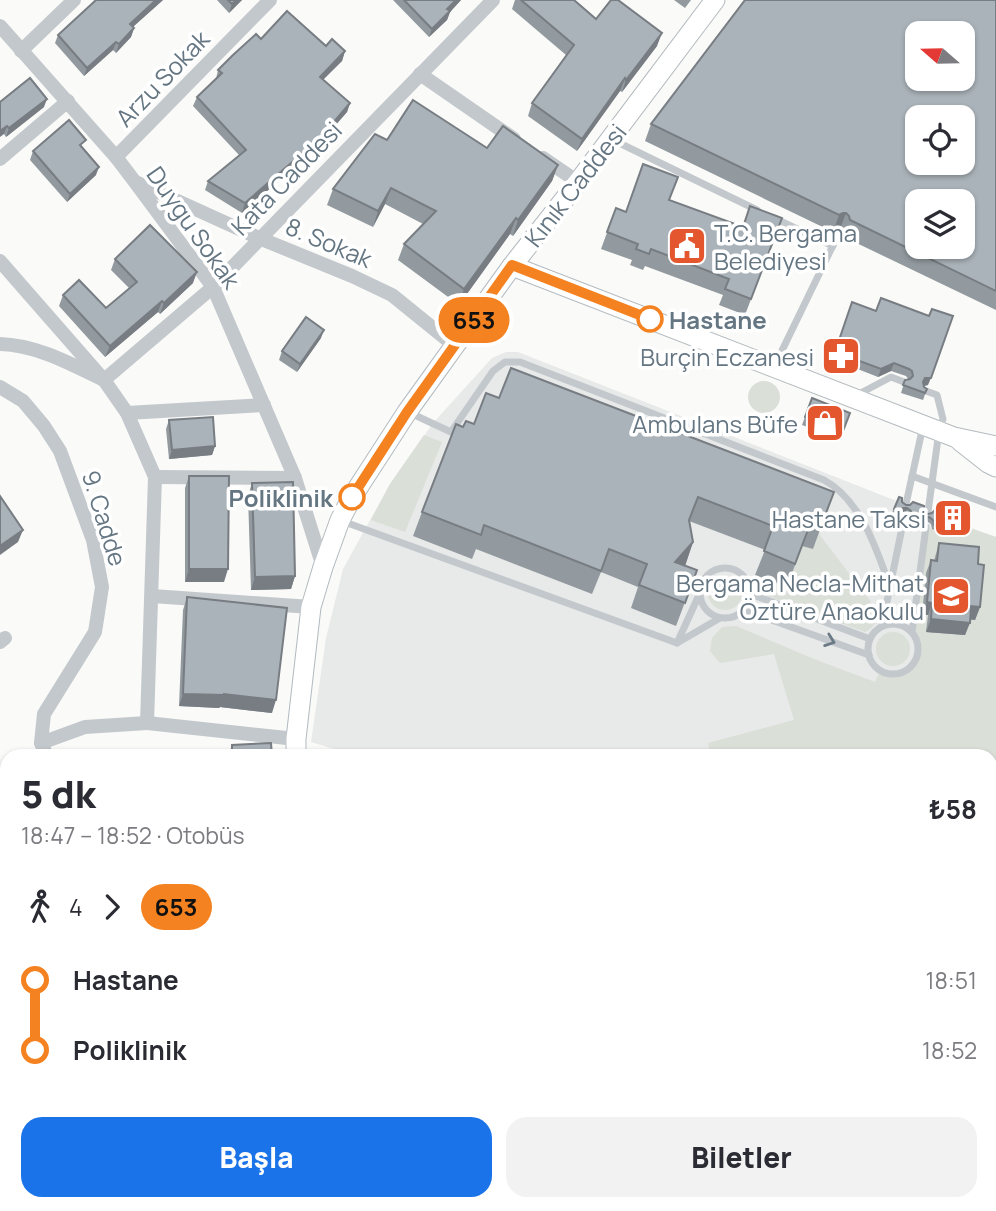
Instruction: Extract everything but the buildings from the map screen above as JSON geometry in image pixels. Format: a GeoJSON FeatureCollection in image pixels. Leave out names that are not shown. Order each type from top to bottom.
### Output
{"type":"FeatureCollection","features":[{"type":"Feature","properties":{"kind":"main road","name":"Kınık Caddesi"},"geometry":{"type":"LineString","coordinates":[[296,747],[311,607],[340,520],[352,497],[407,412],[512,265],[715,0]]}},
{"type":"Feature","properties":{"kind":"main road"},"geometry":{"type":"LineString","coordinates":[[512,265],[939,431],[996,446]]}},
{"type":"Feature","properties":{"kind":"main road"},"geometry":{"type":"LineString","coordinates":[[939,431],[996,467]]}},
{"type":"Feature","properties":{"kind":"street"},"geometry":{"type":"LineString","coordinates":[[21,51],[74,0]]}},
{"type":"Feature","properties":{"kind":"street","name":"Arzu Sokak"},"geometry":{"type":"LineString","coordinates":[[116,157],[270,0]]}},
{"type":"Feature","properties":{"kind":"street","name":"Kata Caddesi"},"geometry":{"type":"LineString","coordinates":[[104,380],[213,287],[493,0]]}},
{"type":"Feature","properties":{"kind":"street","name":"Duygu Sokak"},"geometry":{"type":"LineString","coordinates":[[0,26],[116,157],[213,287],[295,478],[323,567]]}},
{"type":"Feature","properties":{"kind":"street"},"geometry":{"type":"LineString","coordinates":[[420,74],[578,182]]}},
{"type":"Feature","properties":{"kind":"street"},"geometry":{"type":"LineString","coordinates":[[0,159],[68,101]]}},
{"type":"Feature","properties":{"kind":"street","name":"8. Sokak"},"geometry":{"type":"LineString","coordinates":[[135,181],[392,295],[455,346]]}},
{"type":"Feature","properties":{"kind":"street"},"geometry":{"type":"LineString","coordinates":[[0,261],[104,380],[127,413],[155,477],[147,723]]}},
{"type":"Feature","properties":{"kind":"street"},"geometry":{"type":"LineString","coordinates":[[0,344],[11,344],[52,355],[104,380]]}},
{"type":"Feature","properties":{"kind":"street","name":"9. Cadde"},"geometry":{"type":"LineString","coordinates":[[0,387],[23,401],[60,451],[93,540],[103,587],[95,632],[44,714],[44,749]]}},
{"type":"Feature","properties":{"kind":"street"},"geometry":{"type":"LineString","coordinates":[[127,413],[264,405]]}},
{"type":"Feature","properties":{"kind":"street"},"geometry":{"type":"LineString","coordinates":[[155,477],[295,478]]}},
{"type":"Feature","properties":{"kind":"street"},"geometry":{"type":"LineString","coordinates":[[152,596],[311,607]]}},
{"type":"Feature","properties":{"kind":"street"},"geometry":{"type":"LineString","coordinates":[[46,749],[85,727],[147,723],[296,747]]}},
{"type":"Feature","properties":{"kind":"lane"},"geometry":{"type":"LineString","coordinates":[[611,138],[760,211]]}},
{"type":"Feature","properties":{"kind":"lane"},"geometry":{"type":"LineString","coordinates":[[772,217],[833,246]]}},
{"type":"Feature","properties":{"kind":"lane"},"geometry":{"type":"LineString","coordinates":[[774,367],[838,236]]}},
{"type":"Feature","properties":{"kind":"lane"},"geometry":{"type":"LineString","coordinates":[[407,412],[451,432],[493,371],[505,362],[520,362],[834,485],[870,533],[890,587]]}},
{"type":"Feature","properties":{"kind":"lane"},"geometry":{"type":"LineString","coordinates":[[852,397],[891,377],[904,382]]}},
{"type":"Feature","properties":{"kind":"lane"},"geometry":{"type":"LineString","coordinates":[[926,391],[937,395],[943,419],[928,512]]}},
{"type":"Feature","properties":{"kind":"lane"},"geometry":{"type":"LineString","coordinates":[[906,504],[912,476],[939,431]]}},
{"type":"Feature","properties":{"kind":"lane"},"geometry":{"type":"LineString","coordinates":[[912,476],[996,507]]}},
{"type":"Feature","properties":{"kind":"lane"},"geometry":{"type":"LineString","coordinates":[[882,626],[904,518]]}},
{"type":"Feature","properties":{"kind":"lane"},"geometry":{"type":"LineString","coordinates":[[340,520],[677,643]]}},
{"type":"Feature","properties":{"kind":"lane"},"geometry":{"type":"LineString","coordinates":[[912,632],[898,624],[882,626],[875,631],[868,647],[871,661],[880,671],[895,674],[903,672],[915,662],[918,654],[918,646],[912,632],[926,527]]}},
{"type":"Feature","properties":{"kind":"lane"},"geometry":{"type":"LineString","coordinates":[[724,567],[740,572],[746,578],[751,594],[749,603],[737,616],[720,618],[706,610],[701,602],[700,586],[709,573],[724,567]]}},
{"type":"Feature","properties":{"kind":"lane"},"geometry":{"type":"LineString","coordinates":[[677,643],[700,594]]}},
{"type":"Feature","properties":{"kind":"lane"},"geometry":{"type":"LineString","coordinates":[[751,594],[870,639]]}},
{"type":"Feature","properties":{"kind":"lane"},"geometry":{"type":"LineString","coordinates":[[744,610],[869,655]]}},
{"type":"Feature","properties":{"kind":"lane"},"geometry":{"type":"LineString","coordinates":[[677,643],[720,618]]}},
{"type":"Feature","properties":{"kind":"shaded area"},"geometry":{"type":"Polygon","coordinates":[[[506,352],[518,352],[889,498],[996,537],[996,749],[334,749],[311,742],[326,638],[343,569],[390,484],[433,423],[492,358],[506,352]]]}},
{"type":"Feature","properties":{"kind":"shaded area"},"geometry":{"type":"Polygon","coordinates":[[[764,381],[776,385],[780,397],[776,409],[764,413],[752,409],[748,397],[752,385],[764,381]]]}},
{"type":"Feature","properties":{"kind":"shaded area"},"geometry":{"type":"Polygon","coordinates":[[[424,435],[442,442],[405,532],[371,520],[390,484],[424,435]]]}},
{"type":"Feature","properties":{"kind":"shaded area"},"geometry":{"type":"Polygon","coordinates":[[[943,519],[996,537],[996,749],[709,749],[708,743],[794,720],[774,654],[720,663],[710,651],[712,638],[722,627],[736,626],[875,682],[880,671],[899,673],[907,670],[916,658],[918,650],[912,632],[926,527],[938,531],[943,519]]]}},
{"type":"Feature","properties":{"kind":"shaded area"},"geometry":{"type":"Polygon","coordinates":[[[819,534],[877,610],[875,623],[865,632],[759,593],[754,581],[755,575],[787,587],[802,546],[813,549],[819,534]]]}},
{"type":"Feature","properties":{"kind":"shaded area"},"geometry":{"type":"Polygon","coordinates":[[[725,576],[737,581],[742,593],[737,605],[725,610],[713,605],[708,593],[713,581],[725,576]]]}},
{"type":"Feature","properties":{"kind":"shaded area"},"geometry":{"type":"Polygon","coordinates":[[[893,632],[905,637],[910,649],[905,661],[893,666],[881,661],[876,649],[881,637],[893,632]]]}},
{"type":"Feature","properties":{"kind":"bus line","name":"653"},"geometry":{"type":"LineString","coordinates":[[352,497],[407,412],[512,265],[650,319]]}},
{"type":"Feature","properties":{"kind":"place","name":"T.C. Bergama Belediyesi"},"geometry":{"type":"Point","coordinates":[687,246]}},
{"type":"Feature","properties":{"kind":"place","name":"Hastane"},"geometry":{"type":"Point","coordinates":[650,319]}},
{"type":"Feature","properties":{"kind":"place","name":"Burçin Eczanesi"},"geometry":{"type":"Point","coordinates":[841,356]}},
{"type":"Feature","properties":{"kind":"place","name":"Ambulans Büfe"},"geometry":{"type":"Point","coordinates":[825,423]}},
{"type":"Feature","properties":{"kind":"place","name":"Poliklinik"},"geometry":{"type":"Point","coordinates":[352,497]}},
{"type":"Feature","properties":{"kind":"place","name":"Hastane Taksi"},"geometry":{"type":"Point","coordinates":[953,518]}},
{"type":"Feature","properties":{"kind":"place","name":"Bergama Necla-Mithat Öztüre Anaokulu"},"geometry":{"type":"Point","coordinates":[951,596]}}]}
